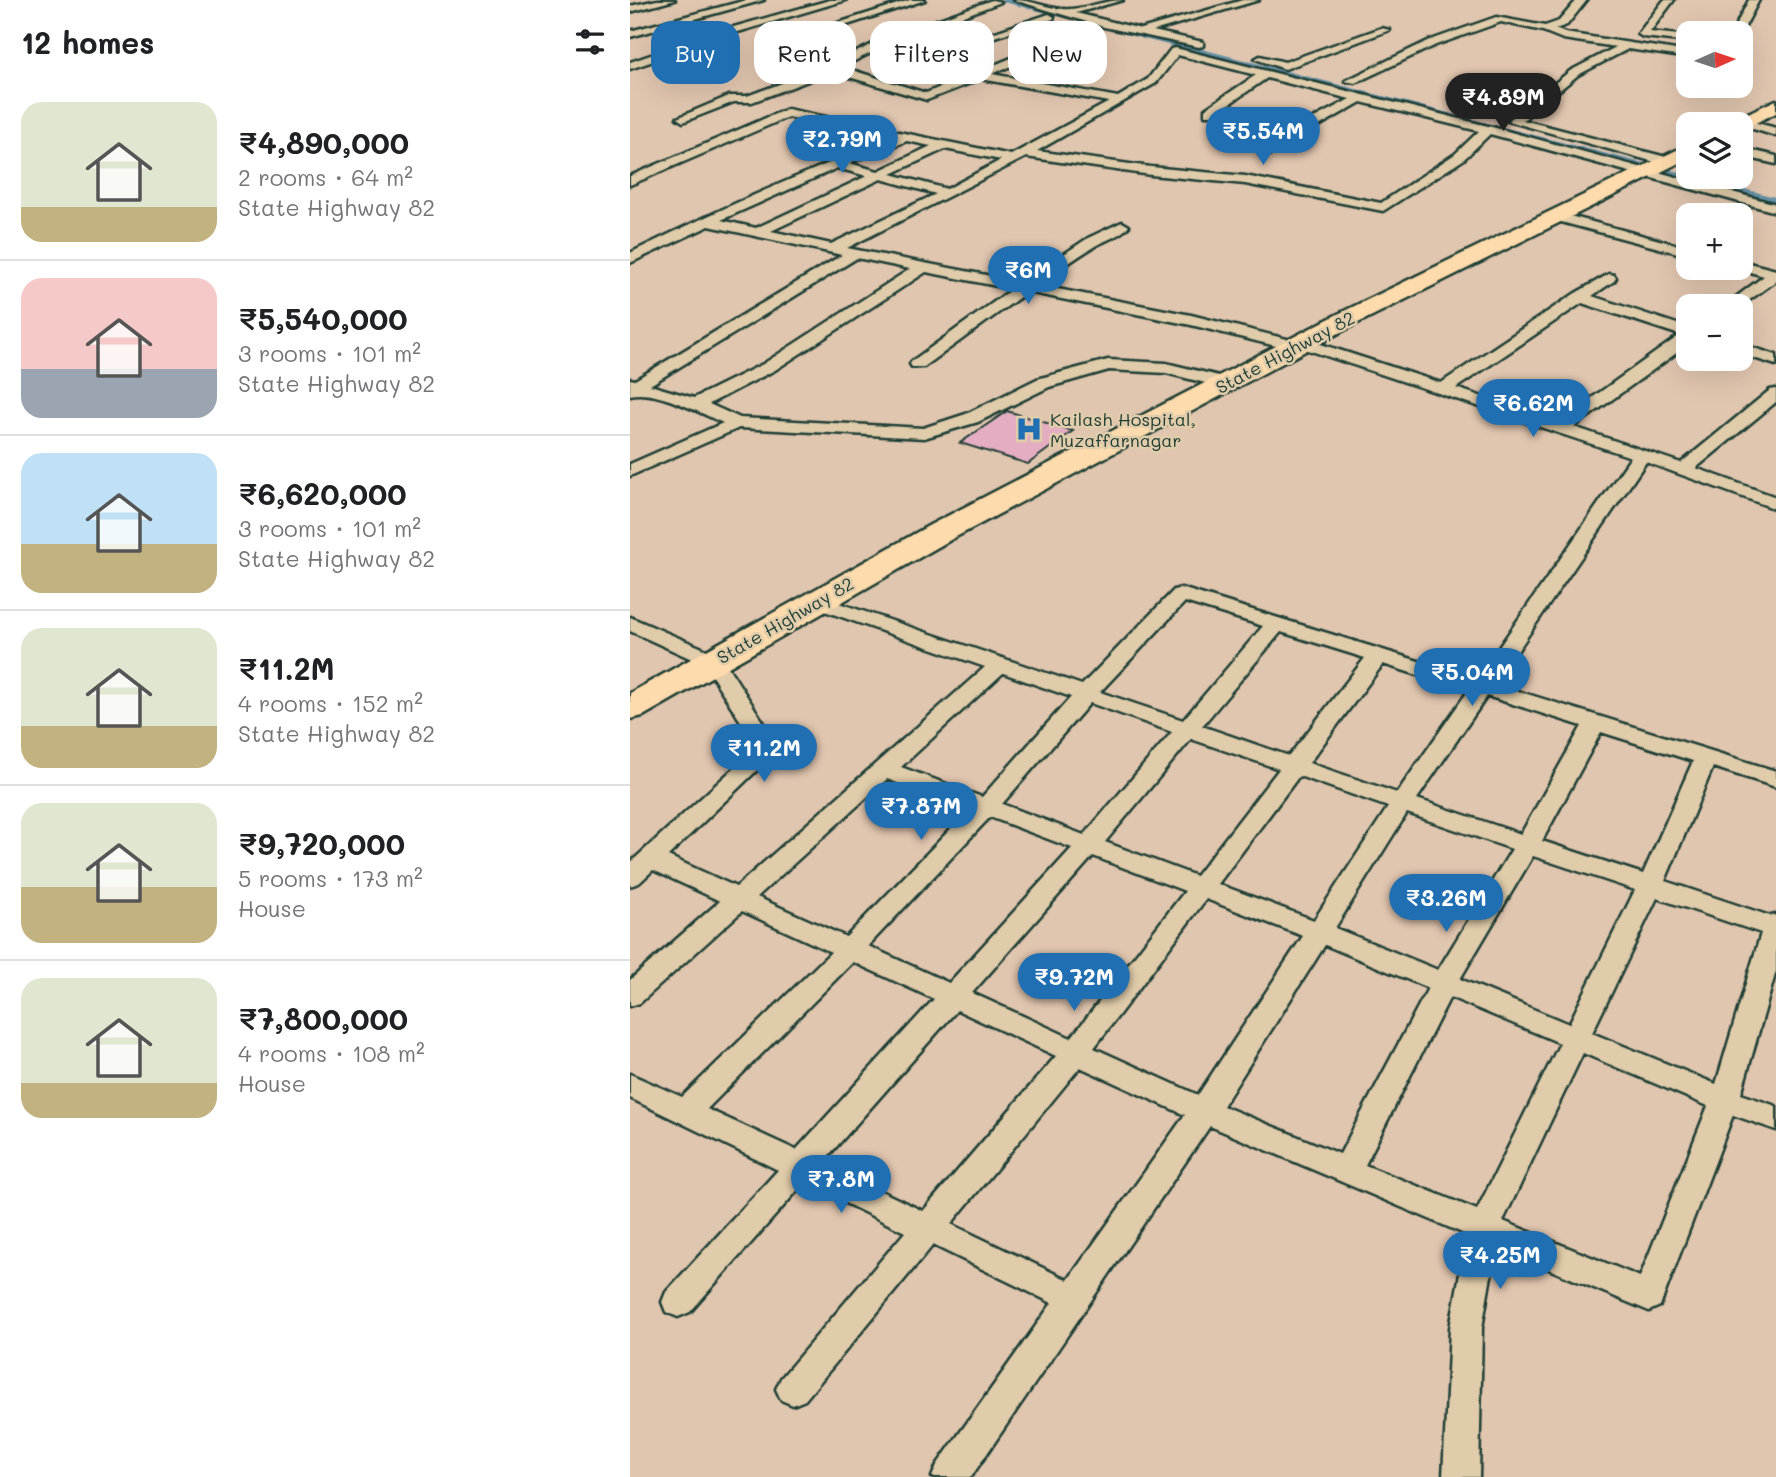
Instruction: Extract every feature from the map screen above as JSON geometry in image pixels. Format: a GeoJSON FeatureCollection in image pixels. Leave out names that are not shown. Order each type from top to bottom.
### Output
{"type":"FeatureCollection","features":[{"type":"Feature","properties":{"kind":"main road"},"geometry":{"type":"LineString","coordinates":[[1753,118],[1776,106]]}},
{"type":"Feature","properties":{"kind":"main road","name":"State Highway 82"},"geometry":{"type":"LineString","coordinates":[[630,708],[941,532],[1299,344],[1676,156]]}},
{"type":"Feature","properties":{"kind":"street"},"geometry":{"type":"LineString","coordinates":[[630,9],[670,0]]}},
{"type":"Feature","properties":{"kind":"street"},"geometry":{"type":"LineString","coordinates":[[630,34],[759,0]]}},
{"type":"Feature","properties":{"kind":"street"},"geometry":{"type":"LineString","coordinates":[[630,66],[734,30],[841,0]]}},
{"type":"Feature","properties":{"kind":"street"},"geometry":{"type":"LineString","coordinates":[[852,21],[920,0]]}},
{"type":"Feature","properties":{"kind":"street"},"geometry":{"type":"LineString","coordinates":[[1019,0],[1108,24],[1207,46]]}},
{"type":"Feature","properties":{"kind":"street"},"geometry":{"type":"LineString","coordinates":[[1064,13],[1118,0]]}},
{"type":"Feature","properties":{"kind":"street"},"geometry":{"type":"LineString","coordinates":[[1142,30],[1254,0]]}},
{"type":"Feature","properties":{"kind":"street"},"geometry":{"type":"LineString","coordinates":[[1563,23],[1582,0]]}},
{"type":"Feature","properties":{"kind":"street"},"geometry":{"type":"LineString","coordinates":[[1643,34],[1669,0]]}},
{"type":"Feature","properties":{"kind":"street"},"geometry":{"type":"LineString","coordinates":[[1743,21],[1754,0]]}},
{"type":"Feature","properties":{"kind":"street"},"geometry":{"type":"LineString","coordinates":[[856,56],[887,41],[992,1],[1065,21]]}},
{"type":"Feature","properties":{"kind":"street"},"geometry":{"type":"LineString","coordinates":[[994,34],[1049,17]]}},
{"type":"Feature","properties":{"kind":"street"},"geometry":{"type":"LineString","coordinates":[[1108,24],[1135,18]]}},
{"type":"Feature","properties":{"kind":"street"},"geometry":{"type":"LineString","coordinates":[[1351,82],[1432,43],[1500,19],[1546,29],[1563,36],[1676,53]]}},
{"type":"Feature","properties":{"kind":"street"},"geometry":{"type":"LineString","coordinates":[[1546,29],[1563,23],[1577,25]]}},
{"type":"Feature","properties":{"kind":"street"},"geometry":{"type":"LineString","coordinates":[[1285,65],[1385,30]]}},
{"type":"Feature","properties":{"kind":"street"},"geometry":{"type":"LineString","coordinates":[[1107,32],[1265,74],[1363,91],[1488,130],[1653,168]]}},
{"type":"Feature","properties":{"kind":"street"},"geometry":{"type":"LineString","coordinates":[[1630,32],[1676,38]]}},
{"type":"Feature","properties":{"kind":"street"},"geometry":{"type":"LineString","coordinates":[[1514,121],[1574,73],[1624,47]]}},
{"type":"Feature","properties":{"kind":"street"},"geometry":{"type":"LineString","coordinates":[[833,250],[949,193],[1120,101],[1152,81],[1175,51]]}},
{"type":"Feature","properties":{"kind":"street"},"geometry":{"type":"LineString","coordinates":[[1246,56],[1312,72]]}},
{"type":"Feature","properties":{"kind":"street"},"geometry":{"type":"LineString","coordinates":[[1209,112],[1265,74]]}},
{"type":"Feature","properties":{"kind":"street"},"geometry":{"type":"LineString","coordinates":[[994,78],[1120,101]]}},
{"type":"Feature","properties":{"kind":"street"},"geometry":{"type":"LineString","coordinates":[[1338,78],[1351,82],[1363,91]]}},
{"type":"Feature","properties":{"kind":"street"},"geometry":{"type":"LineString","coordinates":[[683,118],[733,98],[748,100],[790,84]]}},
{"type":"Feature","properties":{"kind":"street"},"geometry":{"type":"LineString","coordinates":[[884,84],[927,97],[958,84]]}},
{"type":"Feature","properties":{"kind":"street"},"geometry":{"type":"LineString","coordinates":[[1264,152],[1294,130],[1307,127],[1363,91]]}},
{"type":"Feature","properties":{"kind":"street"},"geometry":{"type":"LineString","coordinates":[[630,181],[787,114],[941,146],[1245,180],[1383,207],[1459,157],[1488,130]]}},
{"type":"Feature","properties":{"kind":"street"},"geometry":{"type":"LineString","coordinates":[[1500,117],[1776,208]]}},
{"type":"Feature","properties":{"kind":"street"},"geometry":{"type":"LineString","coordinates":[[1753,127],[1776,132]]}},
{"type":"Feature","properties":{"kind":"street"},"geometry":{"type":"LineString","coordinates":[[630,259],[836,164],[906,137]]}},
{"type":"Feature","properties":{"kind":"street"},"geometry":{"type":"LineString","coordinates":[[756,233],[941,146]]}},
{"type":"Feature","properties":{"kind":"street"},"geometry":{"type":"LineString","coordinates":[[1753,155],[1776,160]]}},
{"type":"Feature","properties":{"kind":"street"},"geometry":{"type":"LineString","coordinates":[[836,164],[949,193]]}},
{"type":"Feature","properties":{"kind":"street"},"geometry":{"type":"LineString","coordinates":[[1555,216],[1676,249]]}},
{"type":"Feature","properties":{"kind":"street"},"geometry":{"type":"LineString","coordinates":[[707,222],[1299,344],[1561,428],[1776,503]]}},
{"type":"Feature","properties":{"kind":"street"},"geometry":{"type":"LineString","coordinates":[[918,365],[1023,288],[1093,241],[1106,237],[1122,226]]}},
{"type":"Feature","properties":{"kind":"street"},"geometry":{"type":"LineString","coordinates":[[632,386],[855,254]]}},
{"type":"Feature","properties":{"kind":"street"},"geometry":{"type":"LineString","coordinates":[[696,404],[769,367],[923,267]]}},
{"type":"Feature","properties":{"kind":"street"},"geometry":{"type":"LineString","coordinates":[[1753,268],[1776,274]]}},
{"type":"Feature","properties":{"kind":"street"},"geometry":{"type":"LineString","coordinates":[[1748,294],[1776,274]]}},
{"type":"Feature","properties":{"kind":"street"},"geometry":{"type":"LineString","coordinates":[[1443,389],[1609,278]]}},
{"type":"Feature","properties":{"kind":"street"},"geometry":{"type":"LineString","coordinates":[[1579,297],[1676,331]]}},
{"type":"Feature","properties":{"kind":"street"},"geometry":{"type":"LineString","coordinates":[[1561,428],[1676,344]]}},
{"type":"Feature","properties":{"kind":"street"},"geometry":{"type":"LineString","coordinates":[[1753,353],[1776,360]]}},
{"type":"Feature","properties":{"kind":"street"},"geometry":{"type":"LineString","coordinates":[[632,386],[696,404],[737,424],[924,433],[972,418],[1043,383],[1108,365],[1166,368],[1225,383]]}},
{"type":"Feature","properties":{"kind":"street"},"geometry":{"type":"LineString","coordinates":[[1683,470],[1776,394]]}},
{"type":"Feature","properties":{"kind":"street"},"geometry":{"type":"LineString","coordinates":[[630,471],[737,424]]}},
{"type":"Feature","properties":{"kind":"street"},"geometry":{"type":"LineString","coordinates":[[950,1477],[1204,1111],[1402,803],[1642,455]]}},
{"type":"Feature","properties":{"kind":"street"},"geometry":{"type":"LineString","coordinates":[[685,1111],[850,949],[986,807],[1086,694],[1181,594],[1776,779]]}},
{"type":"Feature","properties":{"kind":"street"},"geometry":{"type":"LineString","coordinates":[[652,859],[1204,1111],[1649,1296],[1724,1101],[1776,927],[1402,803],[817,602]]}},
{"type":"Feature","properties":{"kind":"street"},"geometry":{"type":"LineString","coordinates":[[630,623],[713,662],[769,748],[630,877]]}},
{"type":"Feature","properties":{"kind":"street"},"geometry":{"type":"LineString","coordinates":[[678,1303],[1089,845],[1276,624]]}},
{"type":"Feature","properties":{"kind":"street"},"geometry":{"type":"LineString","coordinates":[[793,1389],[1075,1053],[1378,656]]}},
{"type":"Feature","properties":{"kind":"street"},"geometry":{"type":"LineString","coordinates":[[630,996],[1001,664]]}},
{"type":"Feature","properties":{"kind":"street"},"geometry":{"type":"LineString","coordinates":[[1347,1171],[1444,983],[1527,845],[1595,723]]}},
{"type":"Feature","properties":{"kind":"street"},"geometry":{"type":"LineString","coordinates":[[1461,1477],[1466,1328],[1484,1228],[1578,1039],[1650,886],[1706,757]]}},
{"type":"Feature","properties":{"kind":"street"},"geometry":{"type":"LineString","coordinates":[[884,769],[1320,932],[1724,1101],[1776,1118]]}},
{"type":"Feature","properties":{"kind":"street"},"geometry":{"type":"LineString","coordinates":[[630,1085],[1074,1298]]}},
{"type":"Feature","properties":{"kind":"building"},"geometry":{"type":"Polygon","coordinates":[[[1007,411],[1073,431],[1028,464],[960,443],[1007,411]]]}},
{"type":"Feature","properties":{"kind":"waterway"},"geometry":{"type":"LineString","coordinates":[[1005,0],[1085,21]]}},
{"type":"Feature","properties":{"kind":"waterway"},"geometry":{"type":"LineString","coordinates":[[1107,27],[1649,167]]}},
{"type":"Feature","properties":{"kind":"waterway"},"geometry":{"type":"LineString","coordinates":[[1642,165],[1776,200]]}},
{"type":"Feature","properties":{"kind":"place","name":"Kailash Hospital, Muzaffarnagar"},"geometry":{"type":"Point","coordinates":[1029,429]}}]}
